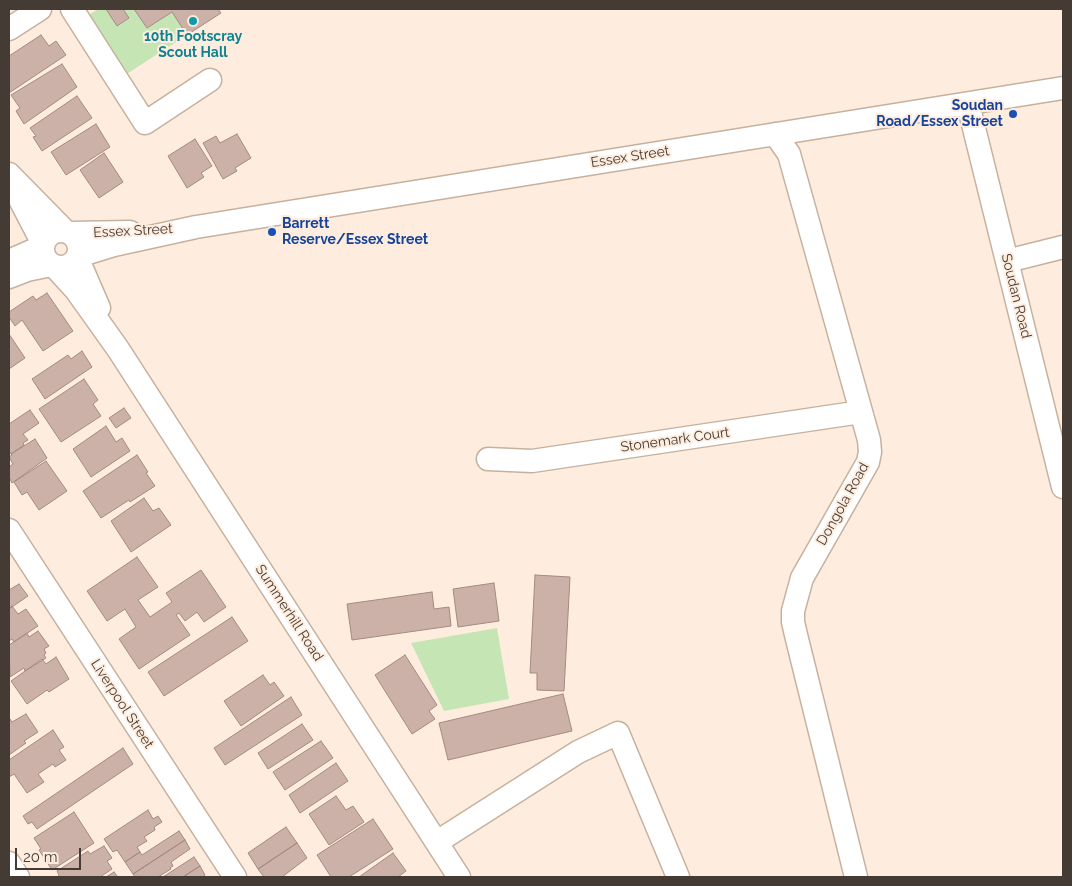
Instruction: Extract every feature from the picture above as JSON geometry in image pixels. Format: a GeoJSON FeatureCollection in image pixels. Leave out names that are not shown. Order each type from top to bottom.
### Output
{"type":"FeatureCollection","features":[{"type":"Feature","properties":{"kind":"street"},"geometry":{"type":"LineString","coordinates":[[9,29],[40,9]]}},
{"type":"Feature","properties":{"kind":"street"},"geometry":{"type":"LineString","coordinates":[[72,9],[145,122],[210,80]]}},
{"type":"Feature","properties":{"kind":"street","name":"Essex Street"},"geometry":{"type":"LineString","coordinates":[[77,257],[114,245],[196,227],[1063,88]]}},
{"type":"Feature","properties":{"kind":"street","name":"Soudan Road"},"geometry":{"type":"LineString","coordinates":[[968,104],[1063,488]]}},
{"type":"Feature","properties":{"kind":"street","name":"Dongola Road"},"geometry":{"type":"LineString","coordinates":[[775,134],[789,154],[869,440],[870,452],[868,462],[802,578],[796,597],[793,622],[856,877]]}},
{"type":"Feature","properties":{"kind":"street"},"geometry":{"type":"LineString","coordinates":[[9,174],[75,237],[79,246],[77,257],[70,265],[65,267],[48,255],[9,261]]}},
{"type":"Feature","properties":{"kind":"street","name":"Summerhill Road"},"geometry":{"type":"LineString","coordinates":[[9,178],[48,255],[76,290],[118,349],[459,877]]}},
{"type":"Feature","properties":{"kind":"street","name":"Essex Street"},"geometry":{"type":"LineString","coordinates":[[68,232],[109,233],[196,227]]}},
{"type":"Feature","properties":{"kind":"street"},"geometry":{"type":"LineString","coordinates":[[48,255],[45,239],[53,232],[68,232]]}},
{"type":"Feature","properties":{"kind":"street"},"geometry":{"type":"LineString","coordinates":[[1008,262],[1063,247]]}},
{"type":"Feature","properties":{"kind":"street"},"geometry":{"type":"LineString","coordinates":[[9,276],[27,270],[48,255]]}},
{"type":"Feature","properties":{"kind":"street","name":"Summerhill Road"},"geometry":{"type":"LineString","coordinates":[[77,257],[118,349]]}},
{"type":"Feature","properties":{"kind":"street","name":"Stonemark Court"},"geometry":{"type":"LineString","coordinates":[[488,459],[532,461],[861,412]]}},
{"type":"Feature","properties":{"kind":"street","name":"Liverpool Street"},"geometry":{"type":"LineString","coordinates":[[9,530],[235,877]]}},
{"type":"Feature","properties":{"kind":"street"},"geometry":{"type":"LineString","coordinates":[[437,842],[578,752],[618,733],[678,877]]}},
{"type":"Feature","properties":{"kind":"street"},"geometry":{"type":"LineString","coordinates":[[9,862],[18,877]]}},
{"type":"Feature","properties":{"kind":"green space"},"geometry":{"type":"Polygon","coordinates":[[[98,9],[106,9],[118,26],[129,18],[123,9],[134,9],[147,28],[172,12],[187,35],[122,77],[84,18],[98,9]]]}},
{"type":"Feature","properties":{"kind":"green space"},"geometry":{"type":"Polygon","coordinates":[[[497,628],[509,699],[444,711],[411,643],[497,628]]]}},
{"type":"Feature","properties":{"kind":"building"},"geometry":{"type":"Polygon","coordinates":[[[106,9],[123,9],[129,18],[117,26],[106,9]]]}},
{"type":"Feature","properties":{"kind":"building","name":"10th Footscray Scout Hall"},"geometry":{"type":"Polygon","coordinates":[[[134,9],[218,9],[221,13],[187,35],[172,12],[147,28],[134,9]]]}},
{"type":"Feature","properties":{"kind":"building"},"geometry":{"type":"Polygon","coordinates":[[[41,35],[49,46],[56,41],[66,55],[9,93],[9,56],[41,35]]]}},
{"type":"Feature","properties":{"kind":"building"},"geometry":{"type":"Polygon","coordinates":[[[62,64],[77,87],[24,124],[16,111],[20,108],[11,95],[62,64]]]}},
{"type":"Feature","properties":{"kind":"building"},"geometry":{"type":"Polygon","coordinates":[[[77,96],[92,118],[42,151],[33,137],[36,136],[30,128],[77,96]]]}},
{"type":"Feature","properties":{"kind":"building"},"geometry":{"type":"Polygon","coordinates":[[[96,124],[110,147],[66,175],[51,152],[96,124]]]}},
{"type":"Feature","properties":{"kind":"building"},"geometry":{"type":"Polygon","coordinates":[[[237,134],[251,158],[235,168],[237,171],[223,179],[203,143],[216,136],[220,143],[237,134]]]}},
{"type":"Feature","properties":{"kind":"building"},"geometry":{"type":"Polygon","coordinates":[[[195,139],[212,166],[201,173],[204,177],[187,188],[168,156],[195,139]]]}},
{"type":"Feature","properties":{"kind":"building"},"geometry":{"type":"Polygon","coordinates":[[[104,153],[123,182],[99,198],[80,170],[104,153]]]}},
{"type":"Feature","properties":{"kind":"building"},"geometry":{"type":"Polygon","coordinates":[[[47,293],[73,331],[43,351],[22,320],[15,326],[9,317],[9,312],[33,296],[36,300],[47,293]]]}},
{"type":"Feature","properties":{"kind":"building"},"geometry":{"type":"Polygon","coordinates":[[[9,334],[25,358],[9,369],[9,334]]]}},
{"type":"Feature","properties":{"kind":"building"},"geometry":{"type":"Polygon","coordinates":[[[82,351],[92,367],[45,399],[32,379],[68,355],[71,359],[82,351]]]}},
{"type":"Feature","properties":{"kind":"building"},"geometry":{"type":"Polygon","coordinates":[[[84,379],[98,400],[93,404],[101,416],[61,442],[39,409],[84,379]]]}},
{"type":"Feature","properties":{"kind":"building"},"geometry":{"type":"Polygon","coordinates":[[[124,408],[131,418],[116,428],[109,418],[124,408]]]}},
{"type":"Feature","properties":{"kind":"building"},"geometry":{"type":"Polygon","coordinates":[[[30,410],[39,423],[23,434],[28,440],[11,454],[9,453],[9,424],[30,410]]]}},
{"type":"Feature","properties":{"kind":"building"},"geometry":{"type":"Polygon","coordinates":[[[106,426],[116,442],[122,438],[130,451],[91,477],[73,449],[106,426]]]}},
{"type":"Feature","properties":{"kind":"building"},"geometry":{"type":"Polygon","coordinates":[[[35,439],[47,458],[12,483],[9,477],[9,467],[13,464],[9,457],[35,439]]]}},
{"type":"Feature","properties":{"kind":"building"},"geometry":{"type":"Polygon","coordinates":[[[137,455],[155,486],[101,518],[83,491],[137,455]]]}},
{"type":"Feature","properties":{"kind":"building"},"geometry":{"type":"Polygon","coordinates":[[[46,461],[67,491],[39,510],[27,492],[22,495],[14,482],[46,461]]]}},
{"type":"Feature","properties":{"kind":"building"},"geometry":{"type":"Polygon","coordinates":[[[144,498],[153,511],[159,508],[171,525],[131,552],[111,521],[144,498]]]}},
{"type":"Feature","properties":{"kind":"building"},"geometry":{"type":"Polygon","coordinates":[[[137,557],[158,587],[138,600],[150,617],[172,602],[166,593],[201,570],[226,607],[204,622],[197,612],[185,621],[179,613],[176,615],[190,635],[139,669],[119,639],[136,627],[125,609],[107,621],[87,591],[137,557]]]}},
{"type":"Feature","properties":{"kind":"building"},"geometry":{"type":"Polygon","coordinates":[[[535,575],[570,577],[564,691],[537,690],[537,673],[530,673],[535,575]]]}},
{"type":"Feature","properties":{"kind":"building"},"geometry":{"type":"Polygon","coordinates":[[[494,583],[499,621],[458,627],[453,589],[494,583]]]}},
{"type":"Feature","properties":{"kind":"building"},"geometry":{"type":"Polygon","coordinates":[[[19,584],[28,596],[9,609],[9,590],[19,584]]]}},
{"type":"Feature","properties":{"kind":"building"},"geometry":{"type":"Polygon","coordinates":[[[432,592],[434,609],[449,607],[451,626],[352,640],[347,604],[432,592]]]}},
{"type":"Feature","properties":{"kind":"building"},"geometry":{"type":"Polygon","coordinates":[[[12,606],[18,614],[26,609],[38,626],[14,642],[12,639],[9,641],[9,609],[12,606]]]}},
{"type":"Feature","properties":{"kind":"building"},"geometry":{"type":"Polygon","coordinates":[[[232,617],[248,641],[164,696],[148,672],[232,617]]]}},
{"type":"Feature","properties":{"kind":"building"},"geometry":{"type":"Polygon","coordinates":[[[38,631],[49,646],[44,649],[46,658],[25,671],[24,668],[10,677],[9,645],[27,633],[29,637],[38,631]]]}},
{"type":"Feature","properties":{"kind":"building"},"geometry":{"type":"Polygon","coordinates":[[[405,655],[437,705],[429,711],[435,719],[412,734],[375,675],[405,655]]]}},
{"type":"Feature","properties":{"kind":"building"},"geometry":{"type":"Polygon","coordinates":[[[56,657],[69,679],[49,692],[47,690],[27,704],[11,681],[42,659],[46,664],[56,657]]]}},
{"type":"Feature","properties":{"kind":"building"},"geometry":{"type":"Polygon","coordinates":[[[263,675],[270,685],[274,682],[284,696],[241,726],[224,701],[263,675]]]}},
{"type":"Feature","properties":{"kind":"building"},"geometry":{"type":"Polygon","coordinates":[[[563,694],[572,731],[448,760],[439,723],[563,694]]]}},
{"type":"Feature","properties":{"kind":"building"},"geometry":{"type":"Polygon","coordinates":[[[291,697],[302,715],[225,765],[214,748],[291,697]]]}},
{"type":"Feature","properties":{"kind":"building"},"geometry":{"type":"Polygon","coordinates":[[[26,714],[38,732],[24,741],[26,743],[9,755],[9,720],[12,722],[26,714]]]}},
{"type":"Feature","properties":{"kind":"building"},"geometry":{"type":"Polygon","coordinates":[[[302,724],[313,740],[268,769],[258,753],[302,724]]]}},
{"type":"Feature","properties":{"kind":"building"},"geometry":{"type":"Polygon","coordinates":[[[53,730],[64,747],[59,750],[66,760],[55,767],[53,764],[38,774],[44,782],[27,793],[14,774],[9,777],[9,760],[53,730]]]}},
{"type":"Feature","properties":{"kind":"building"},"geometry":{"type":"Polygon","coordinates":[[[321,741],[333,758],[285,790],[273,772],[321,741]]]}},
{"type":"Feature","properties":{"kind":"building"},"geometry":{"type":"Polygon","coordinates":[[[123,748],[133,764],[37,829],[32,822],[28,824],[23,816],[123,748]]]}},
{"type":"Feature","properties":{"kind":"building"},"geometry":{"type":"Polygon","coordinates":[[[336,763],[348,781],[300,813],[289,795],[336,763]]]}},
{"type":"Feature","properties":{"kind":"building"},"geometry":{"type":"Polygon","coordinates":[[[336,796],[346,810],[353,806],[364,822],[329,845],[309,814],[336,796]]]}},
{"type":"Feature","properties":{"kind":"building"},"geometry":{"type":"Polygon","coordinates":[[[148,810],[153,819],[158,816],[162,822],[154,827],[155,830],[144,837],[147,841],[137,847],[140,852],[125,862],[117,850],[113,852],[104,839],[148,810]]]}},
{"type":"Feature","properties":{"kind":"building"},"geometry":{"type":"Polygon","coordinates":[[[74,812],[94,843],[52,870],[39,850],[41,849],[34,838],[74,812]]]}},
{"type":"Feature","properties":{"kind":"building"},"geometry":{"type":"Polygon","coordinates":[[[373,819],[393,849],[349,877],[331,877],[317,855],[373,819]]]}},
{"type":"Feature","properties":{"kind":"building"},"geometry":{"type":"Polygon","coordinates":[[[286,827],[297,843],[258,869],[248,853],[286,827]]]}},
{"type":"Feature","properties":{"kind":"building"},"geometry":{"type":"Polygon","coordinates":[[[179,831],[185,840],[133,874],[125,862],[140,852],[142,855],[179,831]]]}},
{"type":"Feature","properties":{"kind":"building"},"geometry":{"type":"Polygon","coordinates":[[[185,840],[190,849],[171,862],[173,866],[171,869],[158,877],[135,877],[133,874],[185,840]]]}},
{"type":"Feature","properties":{"kind":"building"},"geometry":{"type":"Polygon","coordinates":[[[297,843],[307,858],[282,877],[264,877],[258,869],[297,843]]]}},
{"type":"Feature","properties":{"kind":"building"},"geometry":{"type":"Polygon","coordinates":[[[104,846],[112,858],[107,861],[112,869],[100,877],[58,877],[57,871],[88,851],[90,854],[104,846]]]}},
{"type":"Feature","properties":{"kind":"building"},"geometry":{"type":"Polygon","coordinates":[[[393,853],[406,871],[398,877],[359,877],[393,853]]]}},
{"type":"Feature","properties":{"kind":"building"},"geometry":{"type":"Polygon","coordinates":[[[194,857],[200,866],[183,877],[163,877],[194,857]]]}},
{"type":"Feature","properties":{"kind":"building"},"geometry":{"type":"Polygon","coordinates":[[[200,866],[205,875],[202,877],[183,877],[200,866]]]}},
{"type":"Feature","properties":{"kind":"building"},"geometry":{"type":"Polygon","coordinates":[[[114,872],[118,877],[106,877],[114,872]]]}},
{"type":"Feature","properties":{"kind":"place","name":"10th Footscray Scout Hall"},"geometry":{"type":"Point","coordinates":[193,21]}},
{"type":"Feature","properties":{"kind":"place","name":"Soudan Road/Essex Street"},"geometry":{"type":"Point","coordinates":[1013,114]}},
{"type":"Feature","properties":{"kind":"place","name":"Barrett Reserve/Essex Street"},"geometry":{"type":"Point","coordinates":[272,232]}}]}
